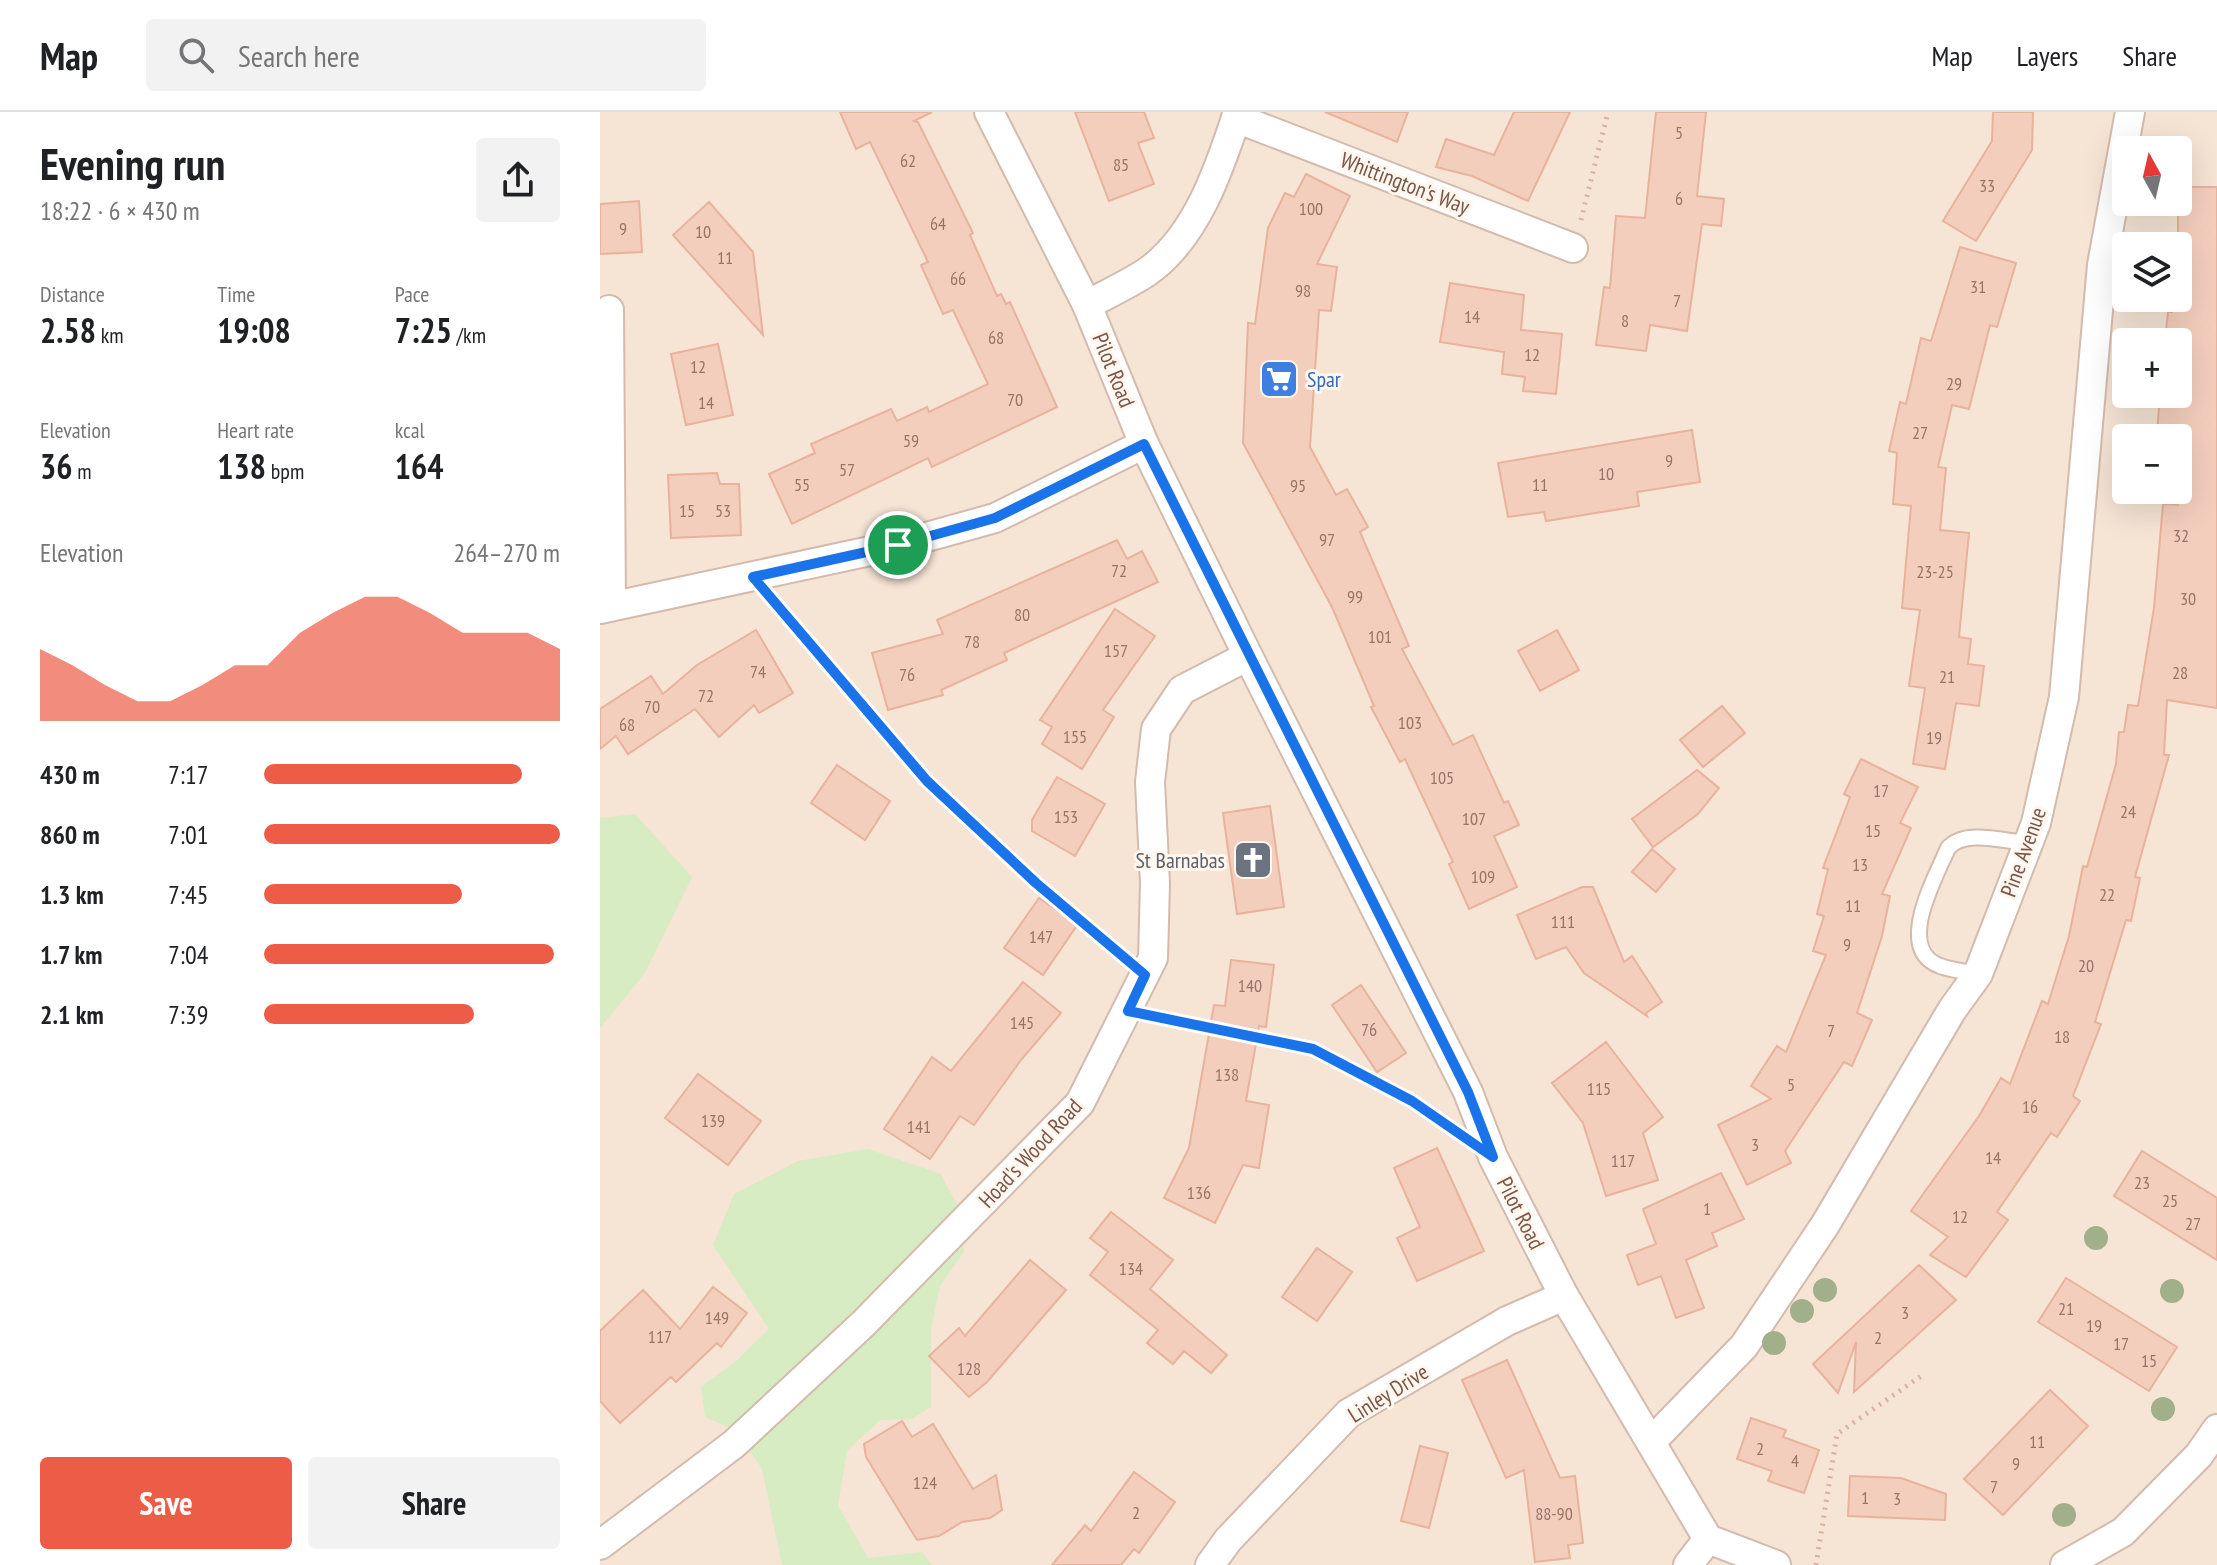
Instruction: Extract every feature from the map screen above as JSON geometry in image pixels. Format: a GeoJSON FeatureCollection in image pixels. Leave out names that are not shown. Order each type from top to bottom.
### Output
{"type":"FeatureCollection","features":[{"type":"Feature","properties":{"kind":"street","name":"Pilot Road"},"geometry":{"type":"LineString","coordinates":[[989,112],[1087,305],[1144,444],[1462,1079],[1493,1157],[1564,1296],[1708,1539]]}},
{"type":"Feature","properties":{"kind":"street","name":"Pine Avenue"},"geometry":{"type":"LineString","coordinates":[[1652,1441],[1744,1346],[1825,1225],[1952,1010],[1978,974],[2036,823],[2064,697],[2102,265],[2130,112]]}},
{"type":"Feature","properties":{"kind":"street"},"geometry":{"type":"LineString","coordinates":[[1087,305],[1149,271],[1183,236],[1211,186],[1237,115]]}},
{"type":"Feature","properties":{"kind":"street","name":"Whittington's Way"},"geometry":{"type":"LineString","coordinates":[[1237,115],[1573,248]]}},
{"type":"Feature","properties":{"kind":"street"},"geometry":{"type":"LineString","coordinates":[[609,310],[606,607],[898,545],[995,518],[1144,444]]}},
{"type":"Feature","properties":{"kind":"street","name":"Hoad's Wood Road"},"geometry":{"type":"LineString","coordinates":[[600,1545],[734,1444],[863,1324],[1080,1103],[1153,958],[1155,883],[1150,782],[1156,729],[1182,690],[1248,656]]}},
{"type":"Feature","properties":{"kind":"street","name":"Linley Drive"},"geometry":{"type":"LineString","coordinates":[[1210,1565],[1228,1540],[1349,1413],[1507,1321],[1564,1296]]}},
{"type":"Feature","properties":{"kind":"street"},"geometry":{"type":"LineString","coordinates":[[2065,1565],[2123,1532],[2199,1455],[2217,1429]]}},
{"type":"Feature","properties":{"kind":"street"},"geometry":{"type":"LineString","coordinates":[[1688,1565],[1708,1539],[1776,1565]]}},
{"type":"Feature","properties":{"kind":"lane"},"geometry":{"type":"LineString","coordinates":[[1978,974],[1938,965],[1921,947],[1918,923],[1948,848],[1956,839],[1968,836],[2026,843]]}},
{"type":"Feature","properties":{"kind":"path"},"geometry":{"type":"LineString","coordinates":[[1573,248],[1608,112]]}},
{"type":"Feature","properties":{"kind":"path"},"geometry":{"type":"LineString","coordinates":[[753,577],[927,781],[1036,883],[1145,975]]}},
{"type":"Feature","properties":{"kind":"path"},"geometry":{"type":"LineString","coordinates":[[1128,1011],[1313,1049],[1379,1082],[1450,1128]]}},
{"type":"Feature","properties":{"kind":"path"},"geometry":{"type":"LineString","coordinates":[[1816,1565],[1837,1434],[1924,1374]]}},
{"type":"Feature","properties":{"kind":"shaded area"},"geometry":{"type":"Polygon","coordinates":[[[600,112],[2217,112],[2217,1565],[600,1565],[600,112]]]}},
{"type":"Feature","properties":{"kind":"green space"},"geometry":{"type":"Polygon","coordinates":[[[635,814],[692,877],[645,973],[600,1028],[600,818],[635,814]]]}},
{"type":"Feature","properties":{"kind":"green space"},"geometry":{"type":"Polygon","coordinates":[[[868,1149],[941,1174],[956,1203],[964,1252],[940,1286],[931,1329],[931,1407],[912,1419],[880,1420],[847,1451],[838,1505],[868,1558],[922,1552],[932,1565],[782,1565],[762,1469],[735,1430],[705,1417],[701,1387],[736,1361],[769,1329],[713,1245],[734,1194],[798,1161],[868,1149]]]}},
{"type":"Feature","properties":{"kind":"building"},"geometry":{"type":"Polygon","coordinates":[[[840,112],[932,112],[914,121],[918,122],[973,233],[970,235],[997,296],[1001,294],[1006,304],[1010,302],[1057,407],[932,467],[928,458],[792,524],[769,474],[815,453],[811,444],[891,409],[897,421],[927,407],[929,412],[988,384],[953,310],[943,314],[921,265],[928,262],[870,142],[856,149],[840,112]]]}},
{"type":"Feature","properties":{"kind":"building"},"geometry":{"type":"Polygon","coordinates":[[[1075,112],[1144,112],[1154,138],[1138,143],[1154,184],[1109,201],[1075,112]]]}},
{"type":"Feature","properties":{"kind":"building"},"geometry":{"type":"Polygon","coordinates":[[[1325,112],[1408,112],[1397,142],[1325,112]]]}},
{"type":"Feature","properties":{"kind":"building"},"geometry":{"type":"Polygon","coordinates":[[[1514,112],[1570,112],[1528,201],[1472,176],[1436,167],[1446,139],[1494,155],[1514,112]]]}},
{"type":"Feature","properties":{"kind":"building"},"geometry":{"type":"Polygon","coordinates":[[[1656,112],[1706,112],[1697,196],[1724,199],[1721,226],[1702,224],[1687,331],[1650,325],[1646,351],[1596,345],[1604,287],[1610,288],[1616,216],[1645,218],[1656,112]]]}},
{"type":"Feature","properties":{"kind":"building"},"geometry":{"type":"Polygon","coordinates":[[[1993,112],[2033,112],[2032,150],[1976,241],[1943,221],[1992,141],[1993,112]]]}},
{"type":"Feature","properties":{"kind":"building"},"geometry":{"type":"Polygon","coordinates":[[[1306,174],[1350,196],[1317,264],[1337,267],[1331,311],[1319,310],[1310,447],[1336,495],[1347,489],[1368,527],[1360,532],[1409,646],[1402,649],[1453,745],[1473,735],[1504,803],[1508,801],[1519,825],[1494,836],[1517,887],[1469,909],[1449,864],[1453,862],[1405,759],[1400,762],[1371,707],[1374,706],[1332,607],[1243,443],[1248,323],[1255,324],[1268,228],[1285,193],[1294,197],[1306,174]]]}},
{"type":"Feature","properties":{"kind":"building"},"geometry":{"type":"Polygon","coordinates":[[[2192,187],[2217,187],[2217,708],[2167,700],[2164,755],[2169,755],[2135,877],[2140,878],[2131,921],[2126,920],[2095,1022],[2101,1024],[2073,1096],[2080,1101],[2057,1137],[2051,1133],[1997,1212],[2008,1220],[1966,1277],[1930,1255],[1948,1237],[1911,1211],[1979,1116],[2001,1078],[2010,1084],[2042,1001],[2048,1004],[2069,936],[2083,866],[2087,867],[2116,764],[2119,732],[2124,732],[2128,705],[2138,706],[2154,608],[2163,504],[2192,504],[2192,424],[2158,424],[2159,408],[2192,408],[2192,328],[2166,328],[2168,312],[2192,312],[2192,232],[2178,232],[2178,216],[2192,216],[2192,187]]]}},
{"type":"Feature","properties":{"kind":"building"},"geometry":{"type":"Polygon","coordinates":[[[639,201],[642,252],[600,254],[600,204],[639,201]]]}},
{"type":"Feature","properties":{"kind":"building"},"geometry":{"type":"Polygon","coordinates":[[[709,202],[753,252],[763,335],[673,235],[709,202]]]}},
{"type":"Feature","properties":{"kind":"building"},"geometry":{"type":"Polygon","coordinates":[[[1960,247],[2016,263],[1997,327],[1990,325],[1969,409],[1952,405],[1938,467],[1946,468],[1940,530],[1969,533],[1959,637],[1971,639],[1968,664],[1984,666],[1979,706],[1956,703],[1945,769],[1913,764],[1925,688],[1909,686],[1920,610],[1902,608],[1911,506],[1893,504],[1897,453],[1889,451],[1900,402],[1906,404],[1921,338],[1931,341],[1960,247]]]}},
{"type":"Feature","properties":{"kind":"building"},"geometry":{"type":"Polygon","coordinates":[[[1450,283],[1524,295],[1521,330],[1562,334],[1556,394],[1523,391],[1525,377],[1502,374],[1504,352],[1440,342],[1450,283]]]}},
{"type":"Feature","properties":{"kind":"building"},"geometry":{"type":"Polygon","coordinates":[[[718,344],[733,415],[686,425],[671,354],[718,344]]]}},
{"type":"Feature","properties":{"kind":"building"},"geometry":{"type":"Polygon","coordinates":[[[1692,430],[1700,482],[1637,492],[1639,506],[1546,521],[1544,512],[1508,517],[1498,463],[1692,430]]]}},
{"type":"Feature","properties":{"kind":"building"},"geometry":{"type":"Polygon","coordinates":[[[717,473],[720,484],[739,484],[741,535],[671,538],[668,475],[717,473]]]}},
{"type":"Feature","properties":{"kind":"building"},"geometry":{"type":"Polygon","coordinates":[[[1117,540],[1127,559],[1142,551],[1158,582],[1004,653],[1007,660],[941,690],[943,695],[888,710],[872,653],[943,634],[937,620],[1117,540]]]}},
{"type":"Feature","properties":{"kind":"building"},"geometry":{"type":"Polygon","coordinates":[[[1115,609],[1155,636],[1103,710],[1114,717],[1082,769],[1042,744],[1052,727],[1040,720],[1115,609]]]}},
{"type":"Feature","properties":{"kind":"building"},"geometry":{"type":"Polygon","coordinates":[[[756,630],[793,693],[759,713],[754,705],[719,737],[695,709],[628,754],[616,736],[600,749],[600,709],[651,676],[663,694],[697,665],[756,630]]]}},
{"type":"Feature","properties":{"kind":"building"},"geometry":{"type":"Polygon","coordinates":[[[1557,630],[1579,670],[1540,691],[1518,651],[1557,630]]]}},
{"type":"Feature","properties":{"kind":"building"},"geometry":{"type":"Polygon","coordinates":[[[1722,706],[1745,733],[1703,767],[1680,740],[1722,706]]]}},
{"type":"Feature","properties":{"kind":"building"},"geometry":{"type":"Polygon","coordinates":[[[1861,759],[1918,787],[1900,823],[1911,828],[1882,894],[1890,896],[1882,936],[1857,1013],[1872,1020],[1852,1066],[1844,1062],[1785,1151],[1791,1163],[1747,1185],[1718,1125],[1771,1099],[1751,1086],[1777,1046],[1786,1052],[1826,955],[1813,951],[1824,916],[1817,914],[1828,869],[1823,868],[1850,797],[1844,794],[1861,759]]]}},
{"type":"Feature","properties":{"kind":"building"},"geometry":{"type":"Polygon","coordinates":[[[837,765],[890,801],[865,840],[811,803],[837,765]]]}},
{"type":"Feature","properties":{"kind":"building"},"geometry":{"type":"Polygon","coordinates":[[[1697,770],[1719,788],[1698,814],[1653,847],[1632,819],[1697,770]]]}},
{"type":"Feature","properties":{"kind":"building"},"geometry":{"type":"Polygon","coordinates":[[[1057,777],[1105,804],[1075,856],[1032,831],[1032,820],[1057,777]]]}},
{"type":"Feature","properties":{"kind":"building","name":"St Barnabas"},"geometry":{"type":"Polygon","coordinates":[[[1270,806],[1284,907],[1237,914],[1223,813],[1270,806]]]}},
{"type":"Feature","properties":{"kind":"building"},"geometry":{"type":"Polygon","coordinates":[[[1652,849],[1675,869],[1656,892],[1632,872],[1652,849]]]}},
{"type":"Feature","properties":{"kind":"building"},"geometry":{"type":"Polygon","coordinates":[[[1582,887],[1593,887],[1624,962],[1632,956],[1662,1002],[1646,1013],[1647,1016],[1584,973],[1566,947],[1536,959],[1517,915],[1582,887]]]}},
{"type":"Feature","properties":{"kind":"building"},"geometry":{"type":"Polygon","coordinates":[[[1039,898],[1078,924],[1043,975],[1004,948],[1039,898]]]}},
{"type":"Feature","properties":{"kind":"building"},"geometry":{"type":"Polygon","coordinates":[[[1231,960],[1274,965],[1266,1027],[1259,1026],[1246,1101],[1269,1105],[1259,1168],[1243,1165],[1215,1223],[1164,1198],[1189,1148],[1214,1005],[1225,1006],[1231,960]]]}},
{"type":"Feature","properties":{"kind":"building"},"geometry":{"type":"Polygon","coordinates":[[[1023,982],[1061,1013],[1021,1060],[974,1125],[960,1116],[930,1159],[884,1129],[932,1057],[951,1071],[1023,982]]]}},
{"type":"Feature","properties":{"kind":"building"},"geometry":{"type":"Polygon","coordinates":[[[1361,985],[1406,1053],[1377,1072],[1332,1005],[1361,985]]]}},
{"type":"Feature","properties":{"kind":"building"},"geometry":{"type":"Polygon","coordinates":[[[1606,1042],[1663,1117],[1643,1133],[1658,1180],[1606,1196],[1583,1123],[1552,1083],[1606,1042]]]}},
{"type":"Feature","properties":{"kind":"building"},"geometry":{"type":"Polygon","coordinates":[[[698,1074],[761,1121],[728,1165],[665,1118],[698,1074]]]}},
{"type":"Feature","properties":{"kind":"building"},"geometry":{"type":"Polygon","coordinates":[[[1437,1148],[1484,1251],[1417,1281],[1397,1238],[1420,1227],[1394,1168],[1437,1148]]]}},
{"type":"Feature","properties":{"kind":"building"},"geometry":{"type":"Polygon","coordinates":[[[2142,1151],[2217,1198],[2217,1260],[2114,1196],[2142,1151]]]}},
{"type":"Feature","properties":{"kind":"building"},"geometry":{"type":"Polygon","coordinates":[[[1721,1173],[1744,1219],[1712,1233],[1717,1246],[1686,1260],[1704,1308],[1676,1318],[1661,1276],[1638,1285],[1627,1255],[1656,1244],[1643,1209],[1721,1173]]]}},
{"type":"Feature","properties":{"kind":"building"},"geometry":{"type":"Polygon","coordinates":[[[1111,1212],[1173,1260],[1150,1289],[1227,1355],[1211,1373],[1184,1351],[1173,1364],[1147,1343],[1158,1330],[1090,1275],[1108,1252],[1090,1238],[1111,1212]]]}},
{"type":"Feature","properties":{"kind":"building"},"geometry":{"type":"Polygon","coordinates":[[[1317,1248],[1352,1272],[1317,1321],[1282,1297],[1317,1248]]]}},
{"type":"Feature","properties":{"kind":"building"},"geometry":{"type":"Polygon","coordinates":[[[1030,1260],[1066,1290],[987,1382],[969,1397],[929,1356],[959,1328],[965,1336],[1030,1260]]]}},
{"type":"Feature","properties":{"kind":"building"},"geometry":{"type":"Polygon","coordinates":[[[1919,1265],[1956,1300],[1854,1392],[1856,1342],[1838,1393],[1813,1364],[1919,1265]]]}},
{"type":"Feature","properties":{"kind":"building"},"geometry":{"type":"Polygon","coordinates":[[[2066,1278],[2177,1347],[2149,1391],[2038,1322],[2066,1278]]]}},
{"type":"Feature","properties":{"kind":"building"},"geometry":{"type":"Polygon","coordinates":[[[713,1287],[747,1313],[721,1347],[717,1343],[676,1382],[671,1377],[620,1423],[600,1401],[600,1331],[643,1290],[680,1329],[713,1287]]]}},
{"type":"Feature","properties":{"kind":"building"},"geometry":{"type":"Polygon","coordinates":[[[1507,1360],[1560,1478],[1575,1476],[1583,1543],[1568,1545],[1570,1558],[1535,1562],[1524,1470],[1506,1478],[1462,1380],[1507,1360]]]}},
{"type":"Feature","properties":{"kind":"building"},"geometry":{"type":"Polygon","coordinates":[[[2050,1390],[2088,1426],[2003,1515],[1964,1479],[2050,1390]]]}},
{"type":"Feature","properties":{"kind":"building"},"geometry":{"type":"Polygon","coordinates":[[[1751,1418],[1786,1430],[1783,1437],[1819,1450],[1804,1493],[1768,1481],[1772,1471],[1737,1459],[1751,1418]]]}},
{"type":"Feature","properties":{"kind":"building"},"geometry":{"type":"Polygon","coordinates":[[[902,1421],[912,1437],[933,1424],[973,1489],[996,1475],[1002,1510],[990,1518],[962,1522],[939,1536],[917,1540],[866,1457],[864,1444],[902,1421]]]}},
{"type":"Feature","properties":{"kind":"building"},"geometry":{"type":"Polygon","coordinates":[[[1420,1446],[1448,1453],[1429,1528],[1401,1521],[1420,1446]]]}},
{"type":"Feature","properties":{"kind":"building"},"geometry":{"type":"Polygon","coordinates":[[[1134,1472],[1175,1502],[1139,1553],[1134,1549],[1121,1565],[1052,1565],[1085,1525],[1091,1531],[1134,1472]]]}},
{"type":"Feature","properties":{"kind":"building"},"geometry":{"type":"Polygon","coordinates":[[[1850,1476],[1901,1478],[1946,1494],[1945,1520],[1848,1516],[1850,1476]]]}},
{"type":"Feature","properties":{"kind":"place","name":"Spar"},"geometry":{"type":"Point","coordinates":[1279,379]}},
{"type":"Feature","properties":{"kind":"place","name":"St Barnabas"},"geometry":{"type":"Point","coordinates":[1253,860]}},
{"type":"Feature","properties":{"kind":"route"},"geometry":{"type":"LineString","coordinates":[[1144,444],[1468,1092],[1493,1157],[1412,1101],[1313,1049],[1128,1011],[1145,975],[1036,883],[927,781],[753,577],[898,545],[995,518],[1049,494],[1144,444]]}}]}
